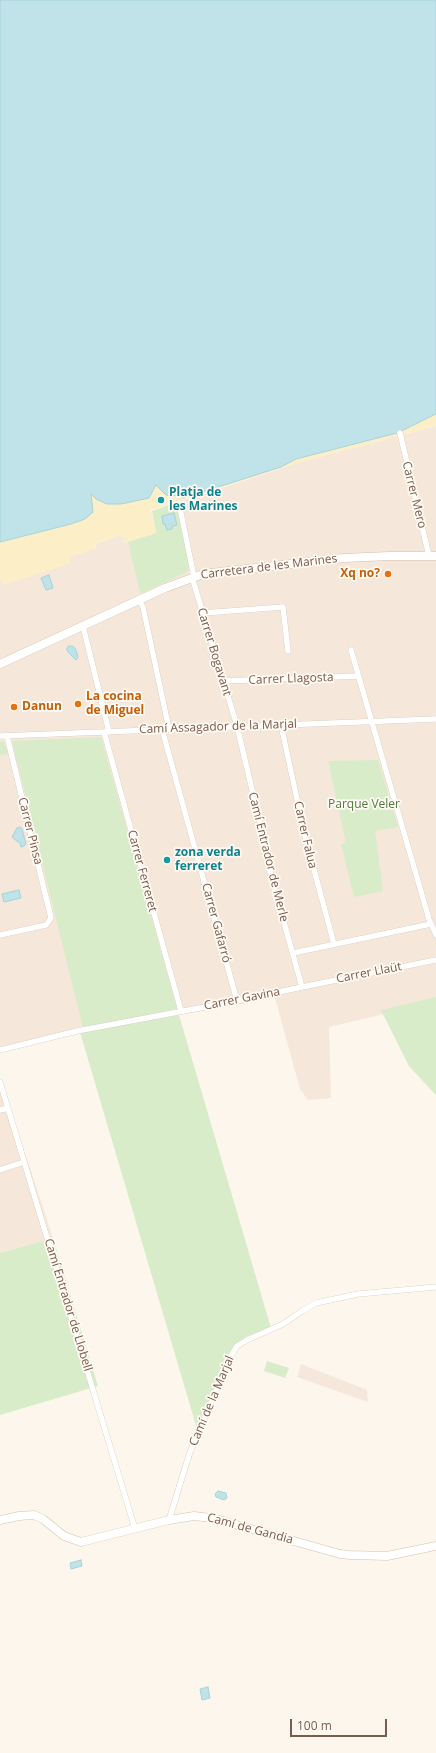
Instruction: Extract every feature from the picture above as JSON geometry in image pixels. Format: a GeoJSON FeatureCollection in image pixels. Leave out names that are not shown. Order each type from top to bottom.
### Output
{"type":"FeatureCollection","features":[{"type":"Feature","properties":{"kind":"main road","name":"Carretera de les Marines"},"geometry":{"type":"LineString","coordinates":[[0,664],[139,600],[193,577],[219,571],[344,558],[433,556]]}},
{"type":"Feature","properties":{"kind":"main road","name":"Camí de Gandia"},"geometry":{"type":"LineString","coordinates":[[0,1520],[34,1515],[43,1519],[64,1536],[81,1542],[169,1520],[194,1516],[212,1518],[340,1554],[387,1556],[436,1546]]}},
{"type":"Feature","properties":{"kind":"street","name":"Carrer Mero"},"geometry":{"type":"LineString","coordinates":[[400,433],[433,556]]}},
{"type":"Feature","properties":{"kind":"street","name":"Carrer Bogavant"},"geometry":{"type":"LineString","coordinates":[[179,503],[193,577],[237,726]]}},
{"type":"Feature","properties":{"kind":"street"},"geometry":{"type":"LineString","coordinates":[[139,600],[143,607],[168,729]]}},
{"type":"Feature","properties":{"kind":"street"},"geometry":{"type":"LineString","coordinates":[[203,614],[283,607],[288,651]]}},
{"type":"Feature","properties":{"kind":"street","name":"Carrer Ferreret"},"geometry":{"type":"LineString","coordinates":[[83,626],[106,732],[181,1011]]}},
{"type":"Feature","properties":{"kind":"street"},"geometry":{"type":"LineString","coordinates":[[351,650],[431,924],[436,935]]}},
{"type":"Feature","properties":{"kind":"street","name":"Carrer Llagosta"},"geometry":{"type":"LineString","coordinates":[[224,681],[358,676]]}},
{"type":"Feature","properties":{"kind":"street","name":"Camí Assagador de la Marjal"},"geometry":{"type":"LineString","coordinates":[[0,736],[372,721],[436,720]]}},
{"type":"Feature","properties":{"kind":"street","name":"Carrer Falua"},"geometry":{"type":"LineString","coordinates":[[281,725],[305,836],[334,944]]}},
{"type":"Feature","properties":{"kind":"street","name":"Camí Entrador de Merle"},"geometry":{"type":"LineString","coordinates":[[237,726],[263,836],[263,847],[302,986]]}},
{"type":"Feature","properties":{"kind":"street","name":"Carrer Gafarró"},"geometry":{"type":"LineString","coordinates":[[162,729],[237,1002]]}},
{"type":"Feature","properties":{"kind":"street","name":"Carrer Pinsa"},"geometry":{"type":"LineString","coordinates":[[0,935],[46,925],[51,918],[7,736]]}},
{"type":"Feature","properties":{"kind":"street"},"geometry":{"type":"LineString","coordinates":[[293,953],[431,924]]}},
{"type":"Feature","properties":{"kind":"street","name":"Carrer Llaüt"},"geometry":{"type":"LineString","coordinates":[[302,986],[436,960]]}},
{"type":"Feature","properties":{"kind":"street","name":"Carrer Gavina"},"geometry":{"type":"LineString","coordinates":[[0,1050],[77,1031],[237,1002],[302,986]]}},
{"type":"Feature","properties":{"kind":"street","name":"Camí Entrador de Llobell"},"geometry":{"type":"LineString","coordinates":[[0,1082],[135,1529]]}},
{"type":"Feature","properties":{"kind":"street"},"geometry":{"type":"LineString","coordinates":[[0,1110],[8,1108]]}},
{"type":"Feature","properties":{"kind":"street"},"geometry":{"type":"LineString","coordinates":[[0,1170],[24,1162]]}},
{"type":"Feature","properties":{"kind":"street","name":"Camí de la Marjal"},"geometry":{"type":"LineString","coordinates":[[169,1520],[190,1452],[231,1356],[237,1346],[247,1340],[278,1327],[302,1310],[316,1303],[358,1294],[436,1287]]}},
{"type":"Feature","properties":{"kind":"shaded area"},"geometry":{"type":"Polygon","coordinates":[[[436,426],[436,1095],[409,1066],[384,1014],[329,1027],[331,1098],[308,1100],[300,1089],[275,998],[179,1015],[177,1009],[83,1028],[0,1049],[0,576],[70,563],[69,557],[96,548],[96,544],[122,534],[125,543],[156,533],[152,511],[297,463],[436,426]]]}},
{"type":"Feature","properties":{"kind":"shaded area"},"geometry":{"type":"Polygon","coordinates":[[[0,1085],[29,1165],[53,1238],[0,1253],[0,1085]]]}},
{"type":"Feature","properties":{"kind":"shaded area"},"geometry":{"type":"Polygon","coordinates":[[[301,1364],[367,1390],[368,1402],[297,1377],[301,1364]]]}},
{"type":"Feature","properties":{"kind":"green space"},"geometry":{"type":"Polygon","coordinates":[[[177,502],[190,566],[187,572],[142,593],[140,592],[128,542],[156,533],[152,511],[177,502]]]}},
{"type":"Feature","properties":{"kind":"green space"},"geometry":{"type":"Polygon","coordinates":[[[101,737],[177,1009],[83,1028],[12,741],[101,737]]]}},
{"type":"Feature","properties":{"kind":"green space"},"geometry":{"type":"Polygon","coordinates":[[[0,742],[4,742],[8,754],[0,755],[0,742]]]}},
{"type":"Feature","properties":{"kind":"green space","name":"Parque Veler"},"geometry":{"type":"Polygon","coordinates":[[[378,760],[398,827],[375,831],[383,891],[354,897],[341,844],[346,843],[328,761],[378,760]]]}},
{"type":"Feature","properties":{"kind":"green space"},"geometry":{"type":"Polygon","coordinates":[[[436,997],[436,1095],[409,1066],[381,1010],[436,997]]]}},
{"type":"Feature","properties":{"kind":"green space"},"geometry":{"type":"Polygon","coordinates":[[[179,1015],[271,1328],[245,1337],[233,1347],[197,1429],[80,1032],[179,1015]]]}},
{"type":"Feature","properties":{"kind":"green space"},"geometry":{"type":"Polygon","coordinates":[[[53,1238],[98,1386],[0,1415],[0,1253],[53,1238]]]}},
{"type":"Feature","properties":{"kind":"green space"},"geometry":{"type":"Polygon","coordinates":[[[267,1361],[289,1368],[285,1378],[264,1371],[267,1361]]]}},
{"type":"Feature","properties":{"kind":"sand","name":"Platja de les Marines"},"geometry":{"type":"Polygon","coordinates":[[[436,413],[436,426],[297,463],[151,510],[156,533],[124,543],[122,534],[95,544],[96,548],[69,557],[71,563],[3,585],[2,580],[0,580],[0,542],[85,519],[90,493],[152,494],[156,485],[162,492],[183,498],[281,467],[296,459],[397,433],[436,413]]]}},
{"type":"Feature","properties":{"kind":"water"},"geometry":{"type":"Polygon","coordinates":[[[0,0],[436,0],[436,414],[397,433],[296,459],[281,467],[183,498],[177,495],[166,495],[156,485],[149,498],[121,504],[107,504],[96,499],[91,494],[93,512],[85,519],[0,542],[0,0]]]}},
{"type":"Feature","properties":{"kind":"water"},"geometry":{"type":"Polygon","coordinates":[[[174,513],[177,525],[172,526],[172,529],[167,530],[165,524],[163,524],[162,516],[174,513]]]}},
{"type":"Feature","properties":{"kind":"water"},"geometry":{"type":"Polygon","coordinates":[[[49,575],[53,588],[46,590],[41,578],[49,575]]]}},
{"type":"Feature","properties":{"kind":"water"},"geometry":{"type":"Polygon","coordinates":[[[69,646],[73,646],[76,650],[78,657],[76,660],[67,651],[69,646]]]}},
{"type":"Feature","properties":{"kind":"water"},"geometry":{"type":"Polygon","coordinates":[[[20,827],[22,829],[26,844],[21,847],[20,843],[12,837],[17,828],[20,827]]]}},
{"type":"Feature","properties":{"kind":"water"},"geometry":{"type":"Polygon","coordinates":[[[19,890],[21,898],[4,902],[2,894],[19,890]]]}},
{"type":"Feature","properties":{"kind":"water"},"geometry":{"type":"Polygon","coordinates":[[[218,1491],[226,1493],[227,1498],[224,1500],[216,1497],[215,1494],[218,1491]]]}},
{"type":"Feature","properties":{"kind":"water"},"geometry":{"type":"Polygon","coordinates":[[[81,1560],[82,1566],[71,1569],[70,1563],[81,1560]]]}},
{"type":"Feature","properties":{"kind":"water"},"geometry":{"type":"Polygon","coordinates":[[[208,1687],[210,1698],[202,1700],[200,1689],[208,1687]]]}},
{"type":"Feature","properties":{"kind":"place","name":"Platja de les Marines"},"geometry":{"type":"Point","coordinates":[161,500]}},
{"type":"Feature","properties":{"kind":"place","name":"Xq no?"},"geometry":{"type":"Point","coordinates":[388,574]}},
{"type":"Feature","properties":{"kind":"place","name":"La cocina de Miguel"},"geometry":{"type":"Point","coordinates":[78,704]}},
{"type":"Feature","properties":{"kind":"place","name":"Danun"},"geometry":{"type":"Point","coordinates":[14,707]}},
{"type":"Feature","properties":{"kind":"place","name":"zona verda ferreret"},"geometry":{"type":"Point","coordinates":[167,860]}}]}
